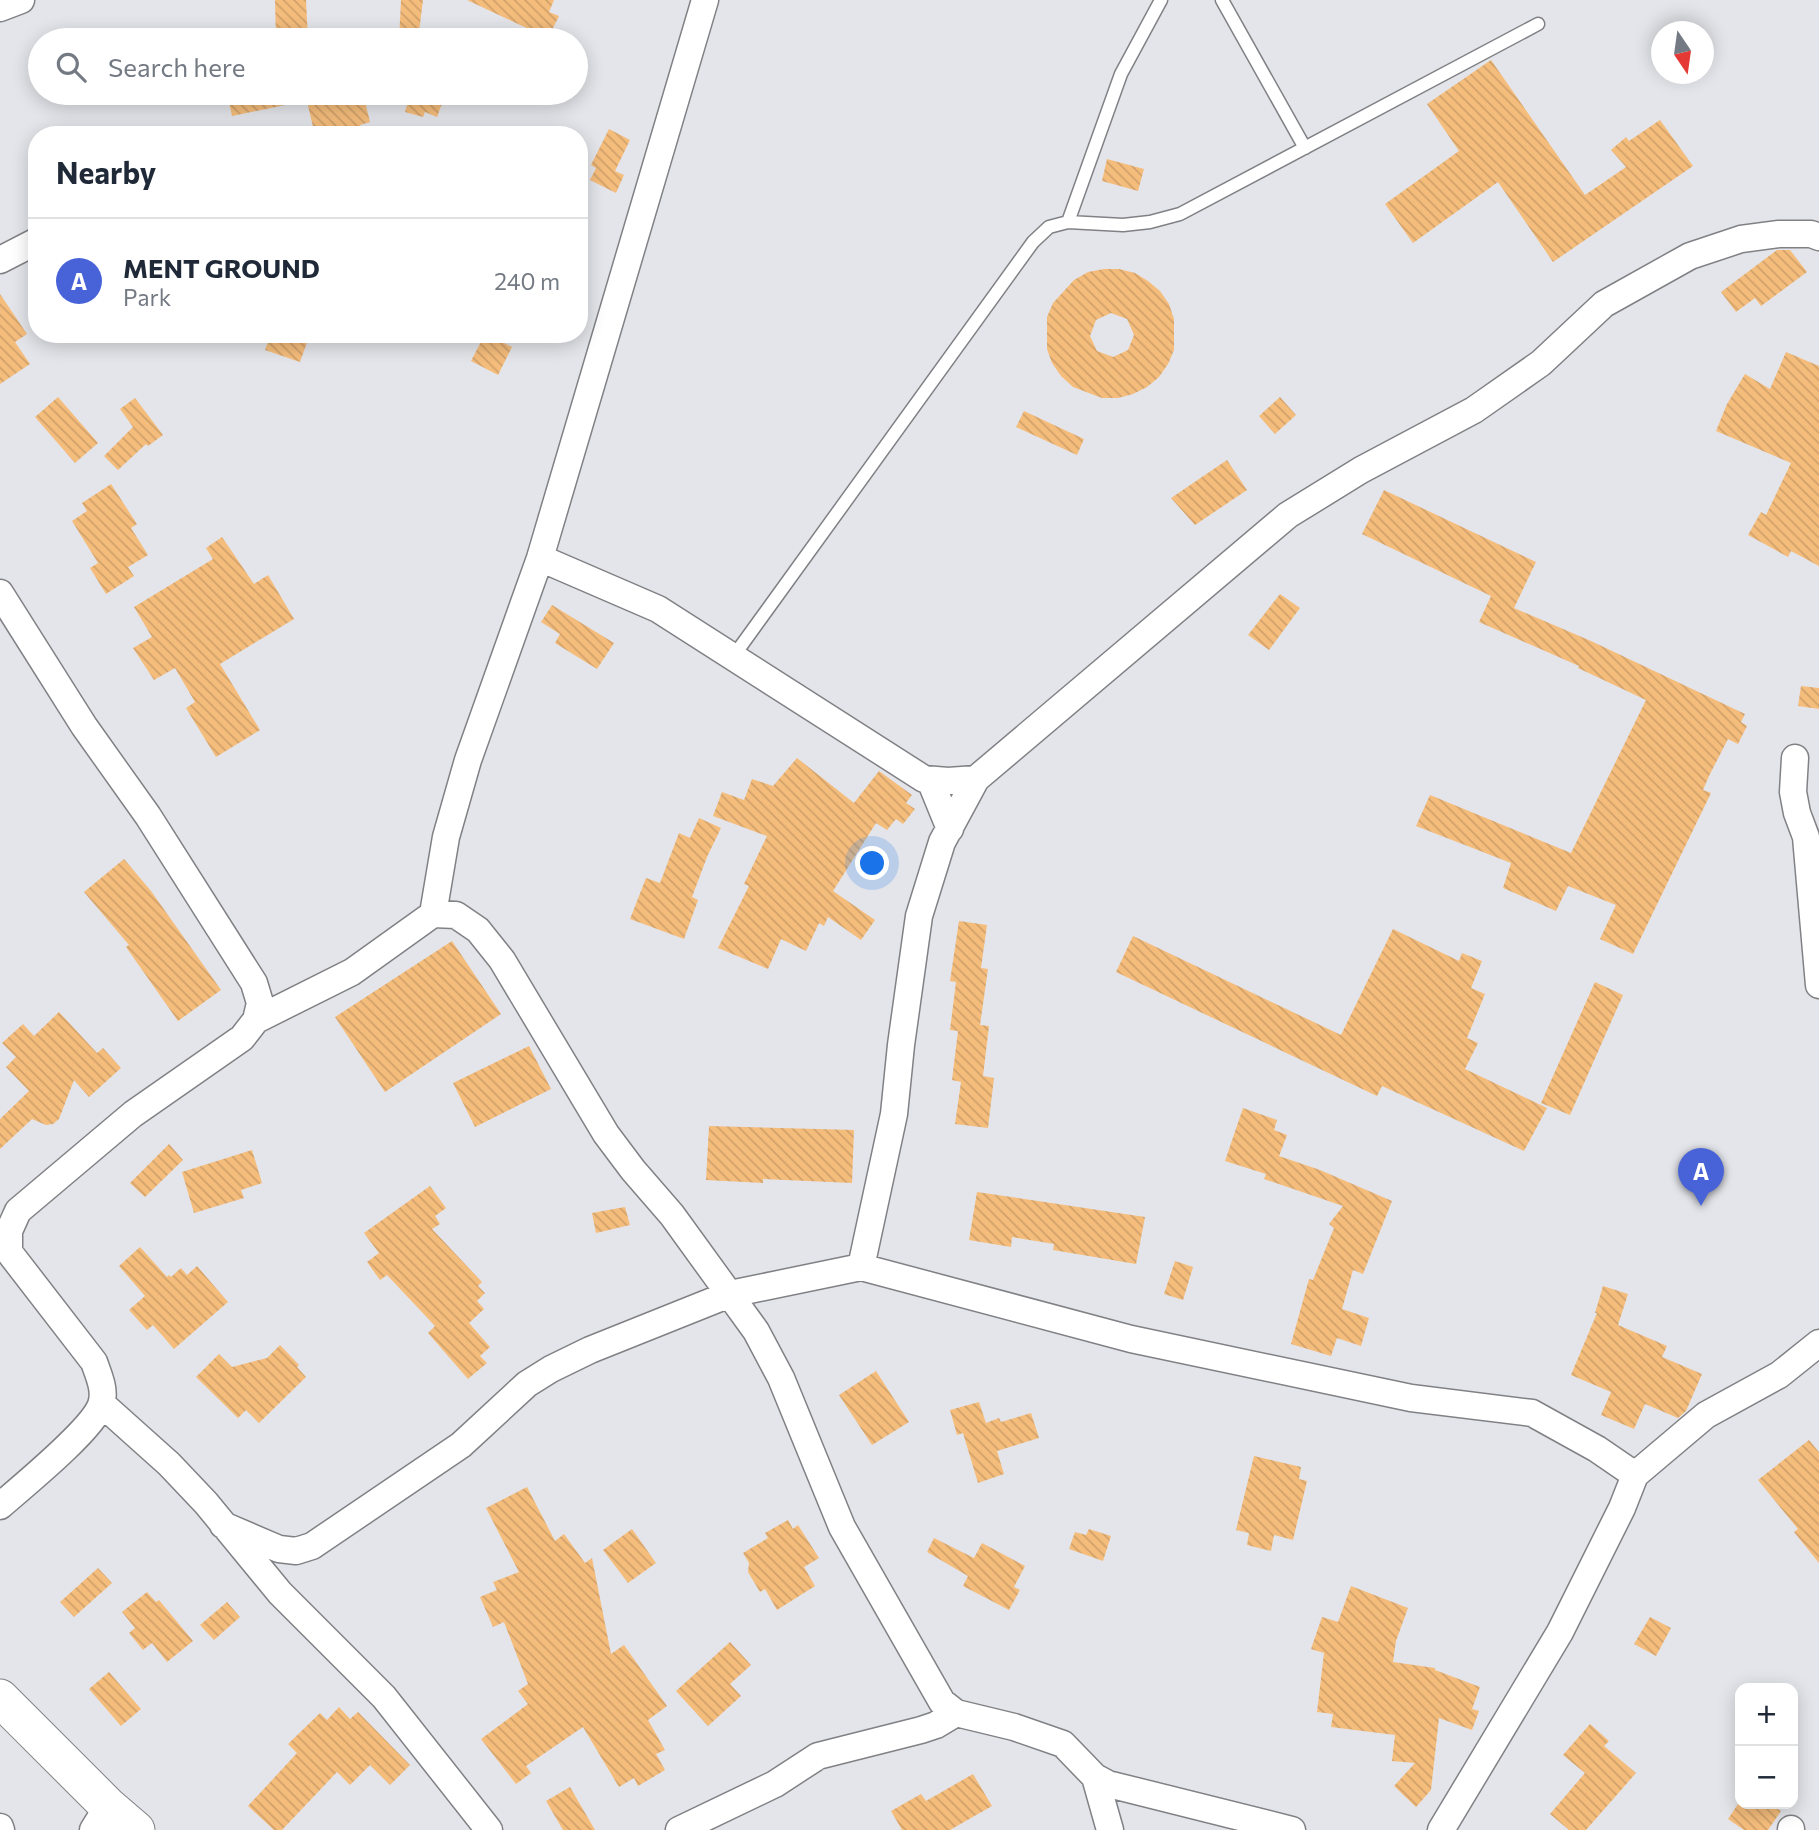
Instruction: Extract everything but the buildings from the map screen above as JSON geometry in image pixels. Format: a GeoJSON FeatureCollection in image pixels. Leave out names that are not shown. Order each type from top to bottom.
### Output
{"type":"FeatureCollection","features":[{"type":"Feature","properties":{"kind":"main road"},"geometry":{"type":"LineString","coordinates":[[0,1698],[100,1818],[136,1830]]}},
{"type":"Feature","properties":{"kind":"street"},"geometry":{"type":"LineString","coordinates":[[0,8],[21,0]]}},
{"type":"Feature","properties":{"kind":"street"},"geometry":{"type":"LineString","coordinates":[[433,914],[446,837],[468,760],[540,558],[705,0]]}},
{"type":"Feature","properties":{"kind":"street"},"geometry":{"type":"LineString","coordinates":[[861,1267],[894,1114],[919,916],[942,842],[976,779],[1288,515],[1361,470],[1474,410],[1541,363],[1604,304],[1690,256],[1741,239],[1779,234],[1811,234],[1819,237]]}},
{"type":"Feature","properties":{"kind":"street"},"geometry":{"type":"LineString","coordinates":[[0,260],[28,246]]}},
{"type":"Feature","properties":{"kind":"street"},"geometry":{"type":"LineString","coordinates":[[540,558],[658,609],[924,779],[976,779]]}},
{"type":"Feature","properties":{"kind":"street"},"geometry":{"type":"LineString","coordinates":[[0,593],[84,726],[149,817],[254,984],[260,1003],[256,1020],[242,1038],[133,1114],[18,1211],[4,1248],[94,1363],[102,1384],[102,1404],[92,1422],[0,1506]]}},
{"type":"Feature","properties":{"kind":"street"},"geometry":{"type":"LineString","coordinates":[[1795,758],[1793,792],[1797,813],[1807,837],[1819,985]]}},
{"type":"Feature","properties":{"kind":"street"},"geometry":{"type":"LineString","coordinates":[[930,780],[950,829]]}},
{"type":"Feature","properties":{"kind":"street"},"geometry":{"type":"LineString","coordinates":[[256,1020],[352,972],[433,914],[456,915],[478,930],[502,960],[606,1133],[633,1170],[672,1215],[756,1331],[781,1378],[838,1517],[942,1702],[956,1713],[1014,1727],[1063,1744],[1096,1777],[1108,1784],[1292,1830]]}},
{"type":"Feature","properties":{"kind":"street"},"geometry":{"type":"LineString","coordinates":[[223,1525],[279,1549],[296,1551],[312,1546],[461,1445],[527,1384],[551,1369],[590,1350],[730,1294],[861,1267],[1131,1339],[1411,1398],[1532,1413],[1597,1449],[1635,1475]]}},
{"type":"Feature","properties":{"kind":"street"},"geometry":{"type":"LineString","coordinates":[[1441,1830],[1560,1632],[1622,1508],[1635,1475],[1706,1415],[1779,1375],[1819,1343]]}},
{"type":"Feature","properties":{"kind":"street"},"geometry":{"type":"LineString","coordinates":[[102,1404],[169,1464],[206,1503],[280,1593],[384,1697],[489,1830]]}},
{"type":"Feature","properties":{"kind":"street"},"geometry":{"type":"LineString","coordinates":[[679,1830],[775,1784],[818,1756],[921,1730],[956,1713]]}},
{"type":"Feature","properties":{"kind":"street"},"geometry":{"type":"LineString","coordinates":[[1096,1777],[1110,1830]]}},
{"type":"Feature","properties":{"kind":"lane"},"geometry":{"type":"LineString","coordinates":[[1068,222],[1121,74],[1161,0]]}},
{"type":"Feature","properties":{"kind":"lane"},"geometry":{"type":"LineString","coordinates":[[1222,0],[1305,148]]}},
{"type":"Feature","properties":{"kind":"lane"},"geometry":{"type":"LineString","coordinates":[[733,657],[1033,242],[1049,227],[1068,222],[1124,225],[1180,214],[1538,24]]}},
{"type":"Feature","properties":{"kind":"place","name":"MENT GROUND"},"geometry":{"type":"Point","coordinates":[1701,1206]}}]}
